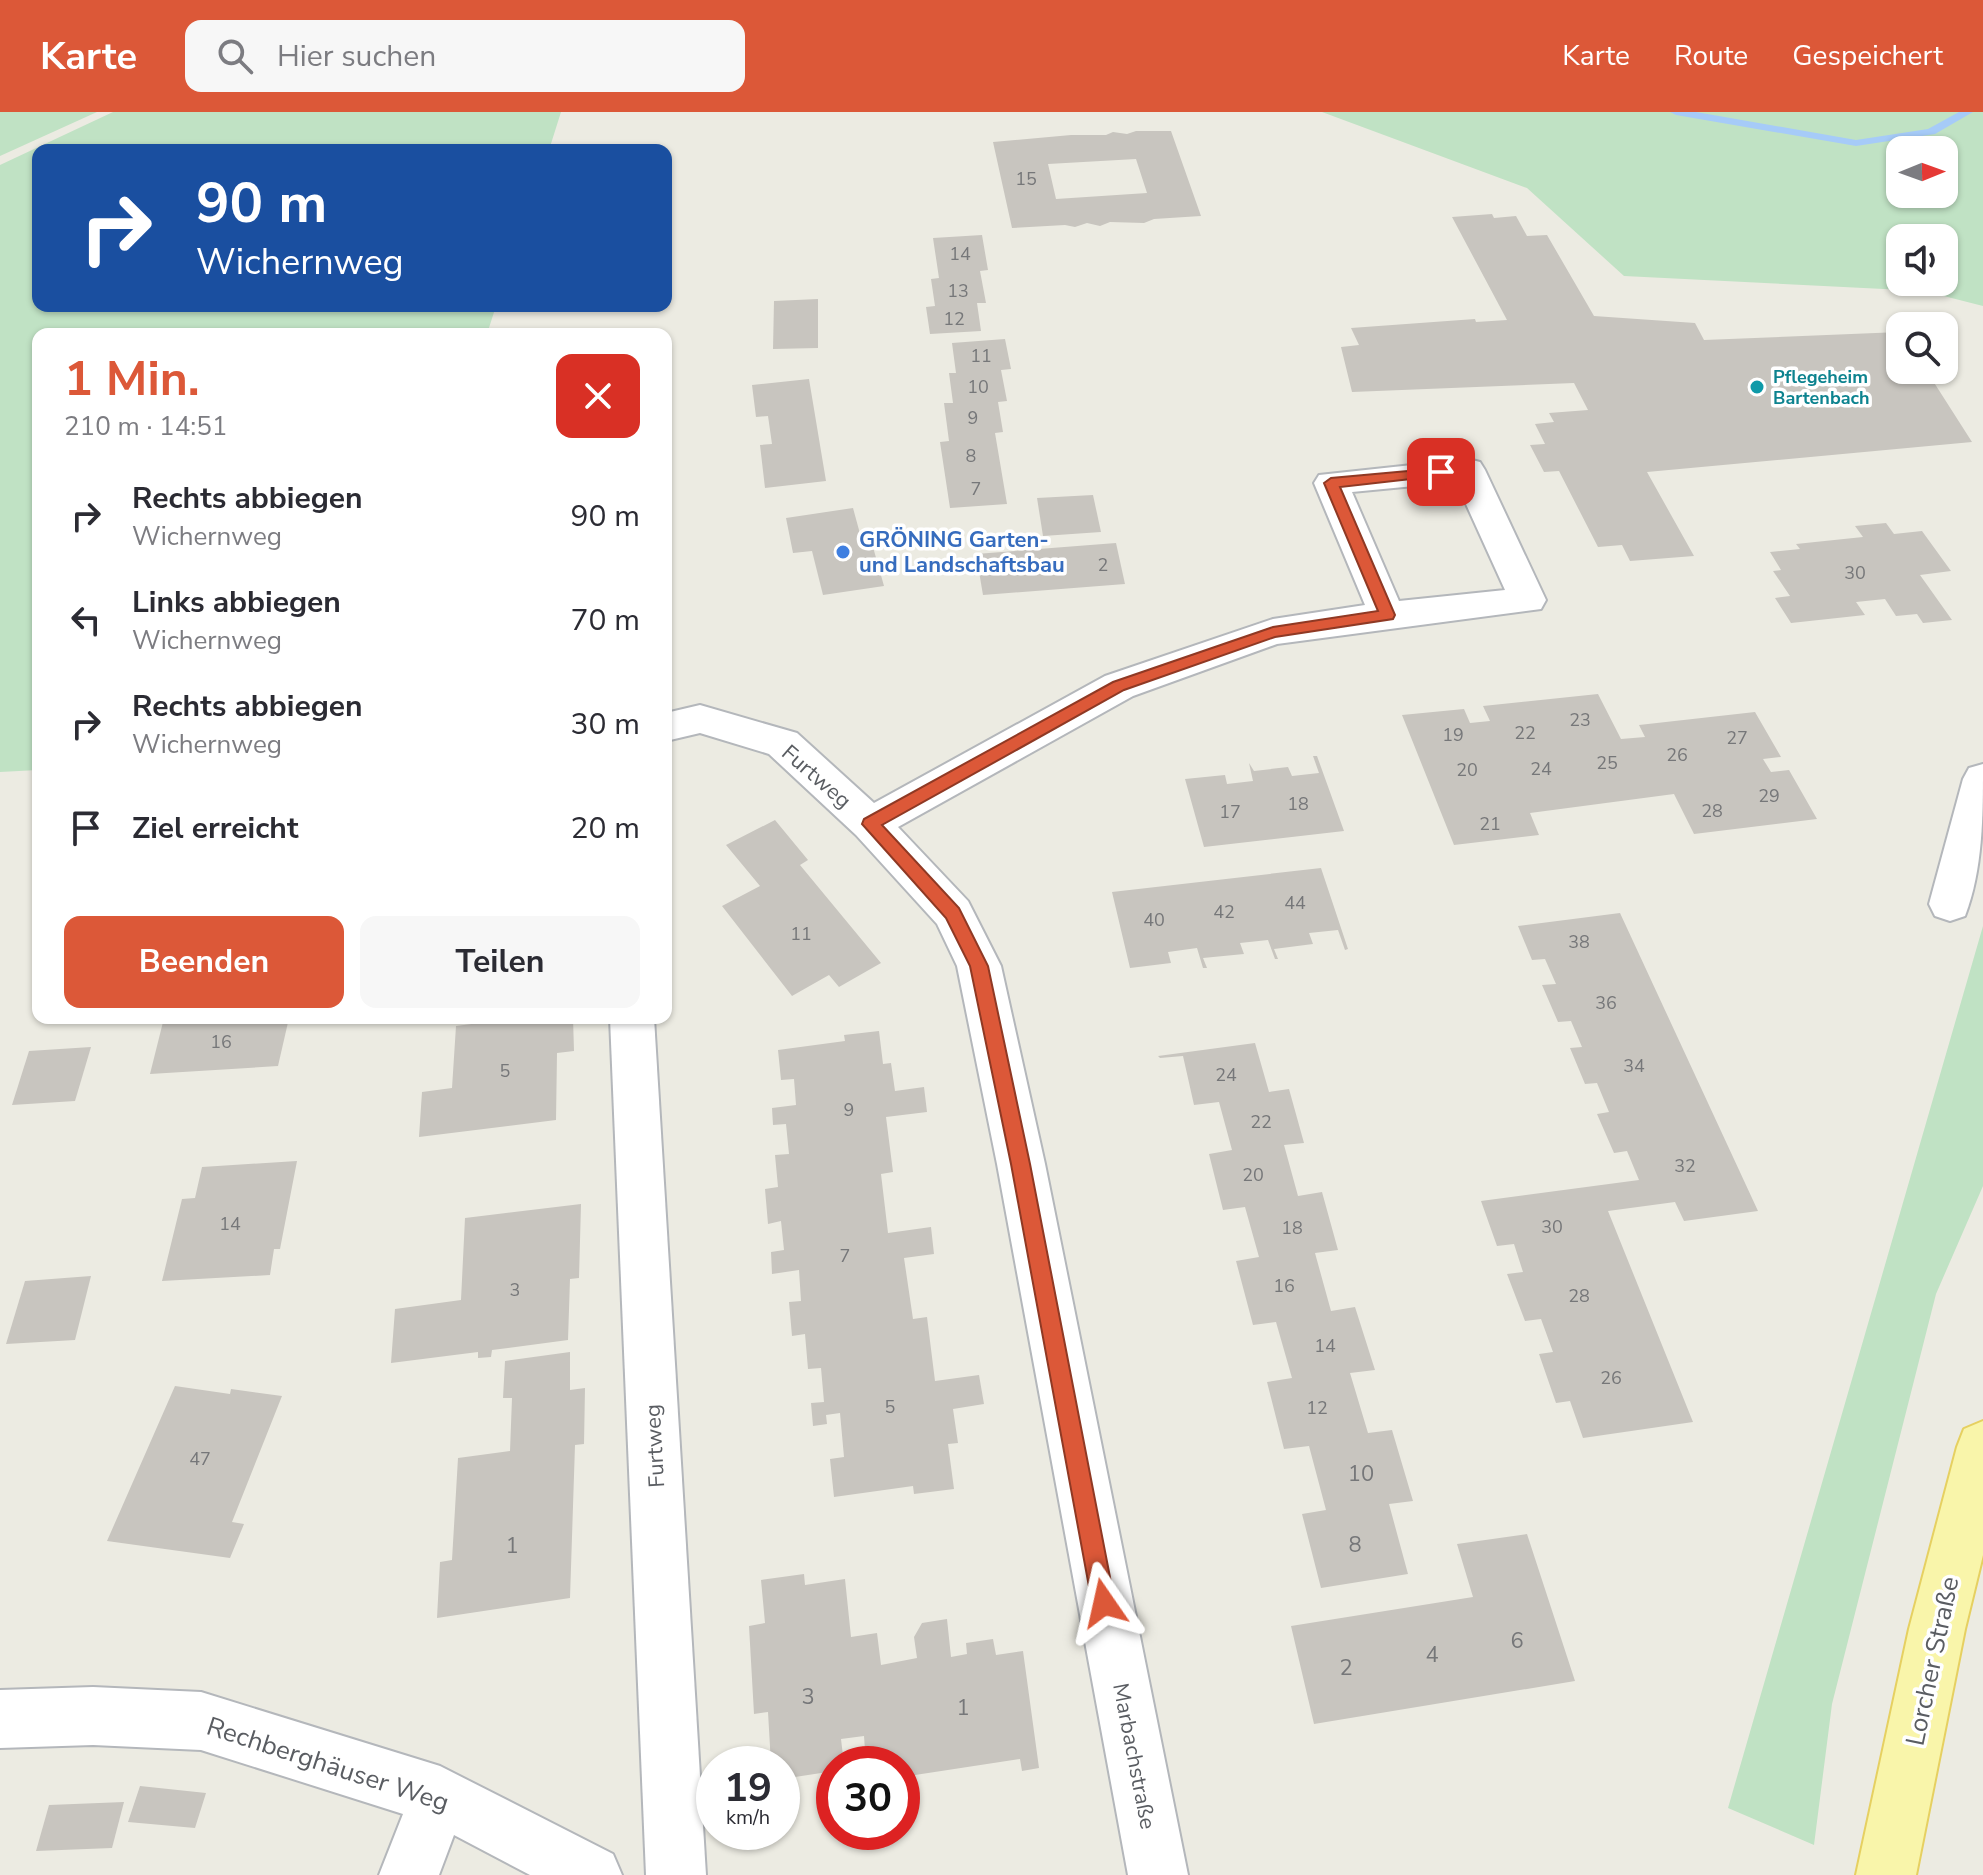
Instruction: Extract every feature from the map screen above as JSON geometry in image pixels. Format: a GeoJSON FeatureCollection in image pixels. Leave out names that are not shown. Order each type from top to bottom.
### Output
{"type":"FeatureCollection","features":[{"type":"Feature","properties":{"kind":"main road","name":"Lorcher Straße"},"geometry":{"type":"LineString","coordinates":[[1886,1875],[1937,1629],[1983,1447]]}},
{"type":"Feature","properties":{"kind":"street"},"geometry":{"type":"LineString","coordinates":[[870,824],[1119,686],[1273,632],[1387,615],[1528,600],[1468,470],[1331,483],[1387,615]]}},
{"type":"Feature","properties":{"kind":"street","name":"Furtweg"},"geometry":{"type":"LineString","coordinates":[[672,726],[700,719],[783,743],[870,824]]}},
{"type":"Feature","properties":{"kind":"street"},"geometry":{"type":"LineString","coordinates":[[1950,904],[1983,779]]}},
{"type":"Feature","properties":{"kind":"street","name":"Marbachstraße"},"geometry":{"type":"LineString","coordinates":[[870,824],[953,913],[979,966],[1021,1164],[1158,1875]]}},
{"type":"Feature","properties":{"kind":"street","name":"Furtweg"},"geometry":{"type":"LineString","coordinates":[[632,1024],[676,1875]]}},
{"type":"Feature","properties":{"kind":"street","name":"Rechberghäuser Weg"},"geometry":{"type":"LineString","coordinates":[[0,1719],[93,1716],[201,1721],[440,1796],[592,1875]]}},
{"type":"Feature","properties":{"kind":"street"},"geometry":{"type":"LineString","coordinates":[[409,1875],[440,1796]]}},
{"type":"Feature","properties":{"kind":"green space"},"geometry":{"type":"Polygon","coordinates":[[[0,112],[97,112],[0,156],[0,112]]]}},
{"type":"Feature","properties":{"kind":"green space"},"geometry":{"type":"Polygon","coordinates":[[[113,112],[561,112],[551,144],[45,144],[113,112]]]}},
{"type":"Feature","properties":{"kind":"green space"},"geometry":{"type":"Polygon","coordinates":[[[1322,112],[1983,112],[1983,306],[1944,296],[1958,296],[1958,224],[1886,224],[1886,289],[1624,276],[1527,188],[1322,112]]]}},
{"type":"Feature","properties":{"kind":"green space"},"geometry":{"type":"Polygon","coordinates":[[[32,150],[32,312],[494,312],[489,328],[32,328],[32,770],[0,772],[0,165],[32,150]]]}},
{"type":"Feature","properties":{"kind":"green space"},"geometry":{"type":"Polygon","coordinates":[[[1983,926],[1983,1186],[1936,1294],[1832,1704],[1814,1845],[1728,1808],[1983,926]]]}},
{"type":"Feature","properties":{"kind":"building"},"geometry":{"type":"Polygon","coordinates":[[[1171,131],[1201,216],[1154,219],[1144,223],[1110,222],[1100,226],[1087,223],[1075,227],[1012,228],[993,142],[1106,135],[1113,132],[1171,131]],[[1136,159],[1048,164],[1056,199],[1147,193],[1136,159]]]}},
{"type":"Feature","properties":{"kind":"building","name":"Pflegeheim Bartenbach"},"geometry":{"type":"Polygon","coordinates":[[[1516,216],[1527,236],[1547,235],[1594,316],[1695,323],[1704,340],[1886,333],[1886,384],[1935,384],[1972,442],[1647,472],[1694,556],[1630,561],[1622,545],[1598,547],[1559,471],[1544,472],[1530,445],[1545,444],[1535,424],[1554,422],[1549,413],[1588,410],[1574,383],[1352,392],[1341,347],[1359,345],[1351,328],[1475,319],[1476,322],[1507,320],[1452,217],[1516,216]]]}},
{"type":"Feature","properties":{"kind":"building"},"geometry":{"type":"Polygon","coordinates":[[[982,235],[988,270],[980,271],[986,303],[977,303],[981,331],[930,334],[926,307],[935,306],[931,279],[939,278],[933,238],[982,235]]]}},
{"type":"Feature","properties":{"kind":"building"},"geometry":{"type":"Polygon","coordinates":[[[818,299],[818,348],[773,349],[774,301],[818,299]]]}},
{"type":"Feature","properties":{"kind":"building"},"geometry":{"type":"Polygon","coordinates":[[[1005,339],[1011,369],[1001,370],[1007,401],[998,402],[1003,432],[995,433],[1007,504],[950,508],[940,442],[949,441],[944,403],[953,403],[949,373],[956,373],[952,343],[1005,339]]]}},
{"type":"Feature","properties":{"kind":"building"},"geometry":{"type":"Polygon","coordinates":[[[809,379],[826,481],[765,488],[760,445],[772,444],[768,416],[756,417],[752,385],[809,379]]]}},
{"type":"Feature","properties":{"kind":"building"},"geometry":{"type":"Polygon","coordinates":[[[1093,495],[1101,532],[1043,536],[1037,498],[1093,495]]]}},
{"type":"Feature","properties":{"kind":"building","name":"GRÖNING Garten- und Landschaftsbau"},"geometry":{"type":"Polygon","coordinates":[[[853,508],[862,541],[871,540],[884,586],[823,595],[812,551],[793,553],[786,518],[853,508]]]}},
{"type":"Feature","properties":{"kind":"building"},"geometry":{"type":"Polygon","coordinates":[[[1886,523],[1894,534],[1922,531],[1951,571],[1920,575],[1952,620],[1923,623],[1917,614],[1896,616],[1885,599],[1856,602],[1865,615],[1791,623],[1775,598],[1790,596],[1773,571],[1781,570],[1770,552],[1800,549],[1796,544],[1863,537],[1855,526],[1886,523]]]}},
{"type":"Feature","properties":{"kind":"building"},"geometry":{"type":"Polygon","coordinates":[[[1116,543],[1125,584],[983,595],[976,554],[1116,543]]]}},
{"type":"Feature","properties":{"kind":"building"},"geometry":{"type":"Polygon","coordinates":[[[1598,694],[1621,739],[1645,737],[1639,725],[1755,712],[1781,757],[1763,759],[1771,772],[1789,770],[1817,819],[1694,834],[1674,794],[1530,813],[1539,835],[1454,845],[1402,715],[1464,709],[1470,723],[1490,721],[1483,706],[1598,694]]]}},
{"type":"Feature","properties":{"kind":"building"},"geometry":{"type":"Polygon","coordinates":[[[1313,756],[1317,756],[1344,831],[1204,847],[1185,779],[1225,775],[1227,784],[1253,781],[1249,763],[1254,771],[1288,767],[1292,776],[1319,773],[1313,756]]]}},
{"type":"Feature","properties":{"kind":"building"},"geometry":{"type":"Polygon","coordinates":[[[775,820],[808,860],[800,865],[881,963],[839,987],[829,975],[792,996],[722,906],[760,886],[726,845],[775,820]]]}},
{"type":"Feature","properties":{"kind":"building"},"geometry":{"type":"Polygon","coordinates":[[[1321,868],[1348,949],[1345,950],[1338,930],[1309,933],[1313,944],[1274,949],[1278,959],[1275,959],[1268,940],[1240,943],[1244,954],[1203,958],[1207,968],[1203,968],[1197,948],[1168,952],[1171,963],[1130,968],[1112,892],[1321,868]]]}},
{"type":"Feature","properties":{"kind":"building"},"geometry":{"type":"Polygon","coordinates":[[[1620,913],[1758,1211],[1684,1221],[1675,1202],[1608,1211],[1693,1422],[1583,1438],[1570,1401],[1556,1403],[1539,1354],[1553,1352],[1541,1319],[1525,1321],[1507,1274],[1523,1272],[1514,1244],[1497,1246],[1481,1201],[1639,1180],[1627,1151],[1614,1153],[1597,1114],[1609,1112],[1597,1083],[1585,1084],[1570,1048],[1582,1047],[1571,1021],[1558,1022],[1542,985],[1556,984],[1545,959],[1532,960],[1518,926],[1620,913]]]}},
{"type":"Feature","properties":{"kind":"building"},"geometry":{"type":"Polygon","coordinates":[[[162,1024],[288,1024],[278,1066],[150,1074],[162,1024]]]}},
{"type":"Feature","properties":{"kind":"building"},"geometry":{"type":"Polygon","coordinates":[[[573,1024],[574,1051],[557,1053],[556,1120],[419,1137],[422,1092],[452,1088],[456,1026],[573,1024]]]}},
{"type":"Feature","properties":{"kind":"building"},"geometry":{"type":"Polygon","coordinates":[[[879,1031],[883,1064],[891,1063],[895,1091],[924,1087],[927,1112],[886,1117],[893,1172],[881,1174],[888,1233],[931,1227],[934,1254],[904,1258],[913,1319],[927,1317],[935,1381],[979,1375],[984,1404],[953,1409],[958,1443],[948,1444],[954,1489],[914,1494],[913,1486],[834,1497],[830,1459],[844,1457],[840,1413],[826,1415],[827,1424],[813,1426],[811,1403],[824,1402],[821,1368],[808,1369],[805,1334],[792,1336],[789,1302],[801,1301],[799,1270],[772,1274],[771,1252],[784,1250],[781,1221],[768,1224],[765,1189],[778,1187],[775,1155],[789,1154],[786,1124],[773,1125],[772,1108],[796,1105],[794,1079],[781,1080],[778,1050],[845,1041],[844,1035],[879,1031]]]}},
{"type":"Feature","properties":{"kind":"building"},"geometry":{"type":"Polygon","coordinates":[[[1255,1043],[1269,1092],[1289,1089],[1304,1143],[1284,1145],[1298,1196],[1322,1192],[1338,1250],[1315,1253],[1331,1311],[1355,1307],[1375,1370],[1350,1373],[1368,1433],[1392,1430],[1413,1501],[1389,1504],[1408,1574],[1321,1588],[1302,1514],[1326,1510],[1309,1446],[1284,1449],[1267,1382],[1292,1378],[1276,1322],[1253,1325],[1236,1261],[1259,1257],[1245,1207],[1223,1210],[1209,1154],[1232,1150],[1219,1102],[1194,1105],[1183,1056],[1158,1056],[1255,1043]]]}},
{"type":"Feature","properties":{"kind":"building"},"geometry":{"type":"Polygon","coordinates":[[[91,1047],[75,1101],[12,1105],[29,1051],[91,1047]]]}},
{"type":"Feature","properties":{"kind":"building"},"geometry":{"type":"Polygon","coordinates":[[[297,1161],[280,1249],[274,1249],[270,1275],[162,1281],[182,1199],[195,1198],[202,1167],[297,1161]]]}},
{"type":"Feature","properties":{"kind":"building"},"geometry":{"type":"Polygon","coordinates":[[[581,1204],[579,1278],[570,1279],[568,1340],[492,1350],[491,1357],[478,1358],[478,1352],[391,1363],[395,1309],[461,1300],[465,1218],[581,1204]]]}},
{"type":"Feature","properties":{"kind":"building"},"geometry":{"type":"Polygon","coordinates":[[[91,1276],[75,1340],[6,1344],[25,1281],[91,1276]]]}},
{"type":"Feature","properties":{"kind":"building"},"geometry":{"type":"Polygon","coordinates":[[[570,1352],[570,1390],[585,1388],[584,1444],[575,1445],[570,1598],[437,1618],[440,1562],[452,1560],[458,1458],[510,1451],[512,1398],[503,1398],[505,1361],[570,1352]]]}},
{"type":"Feature","properties":{"kind":"building"},"geometry":{"type":"Polygon","coordinates":[[[175,1386],[230,1394],[231,1389],[282,1396],[232,1522],[244,1524],[230,1558],[107,1541],[175,1386]]]}},
{"type":"Feature","properties":{"kind":"building"},"geometry":{"type":"Polygon","coordinates":[[[1527,1534],[1575,1681],[1314,1724],[1291,1626],[1473,1597],[1457,1544],[1527,1534]]]}},
{"type":"Feature","properties":{"kind":"building"},"geometry":{"type":"Polygon","coordinates":[[[804,1574],[805,1585],[845,1579],[851,1637],[877,1633],[881,1665],[917,1658],[914,1637],[922,1623],[947,1619],[951,1657],[967,1654],[966,1643],[993,1639],[996,1655],[1023,1651],[1039,1768],[1022,1771],[1020,1759],[920,1774],[920,1746],[865,1746],[864,1736],[841,1739],[842,1746],[816,1746],[816,1774],[800,1776],[800,1746],[770,1746],[768,1712],[754,1714],[749,1626],[765,1623],[761,1580],[804,1574]]]}},
{"type":"Feature","properties":{"kind":"building"},"geometry":{"type":"Polygon","coordinates":[[[140,1786],[206,1793],[195,1828],[128,1822],[140,1786]]]}},
{"type":"Feature","properties":{"kind":"building"},"geometry":{"type":"Polygon","coordinates":[[[124,1802],[112,1848],[36,1851],[49,1805],[124,1802]]]}},
{"type":"Feature","properties":{"kind":"waterway"},"geometry":{"type":"LineString","coordinates":[[1676,112],[1856,143],[1931,132],[1967,112]]}},
{"type":"Feature","properties":{"kind":"place","name":"Pflegeheim Bartenbach"},"geometry":{"type":"Point","coordinates":[1757,387]}},
{"type":"Feature","properties":{"kind":"place","name":"GRÖNING Garten- und Landschaftsbau"},"geometry":{"type":"Point","coordinates":[843,552]}},
{"type":"Feature","properties":{"kind":"route"},"geometry":{"type":"LineString","coordinates":[[1104,1603],[1021,1164],[979,966],[953,913],[870,824],[1119,686],[1273,632],[1387,615],[1331,483],[1441,472]]}}]}
